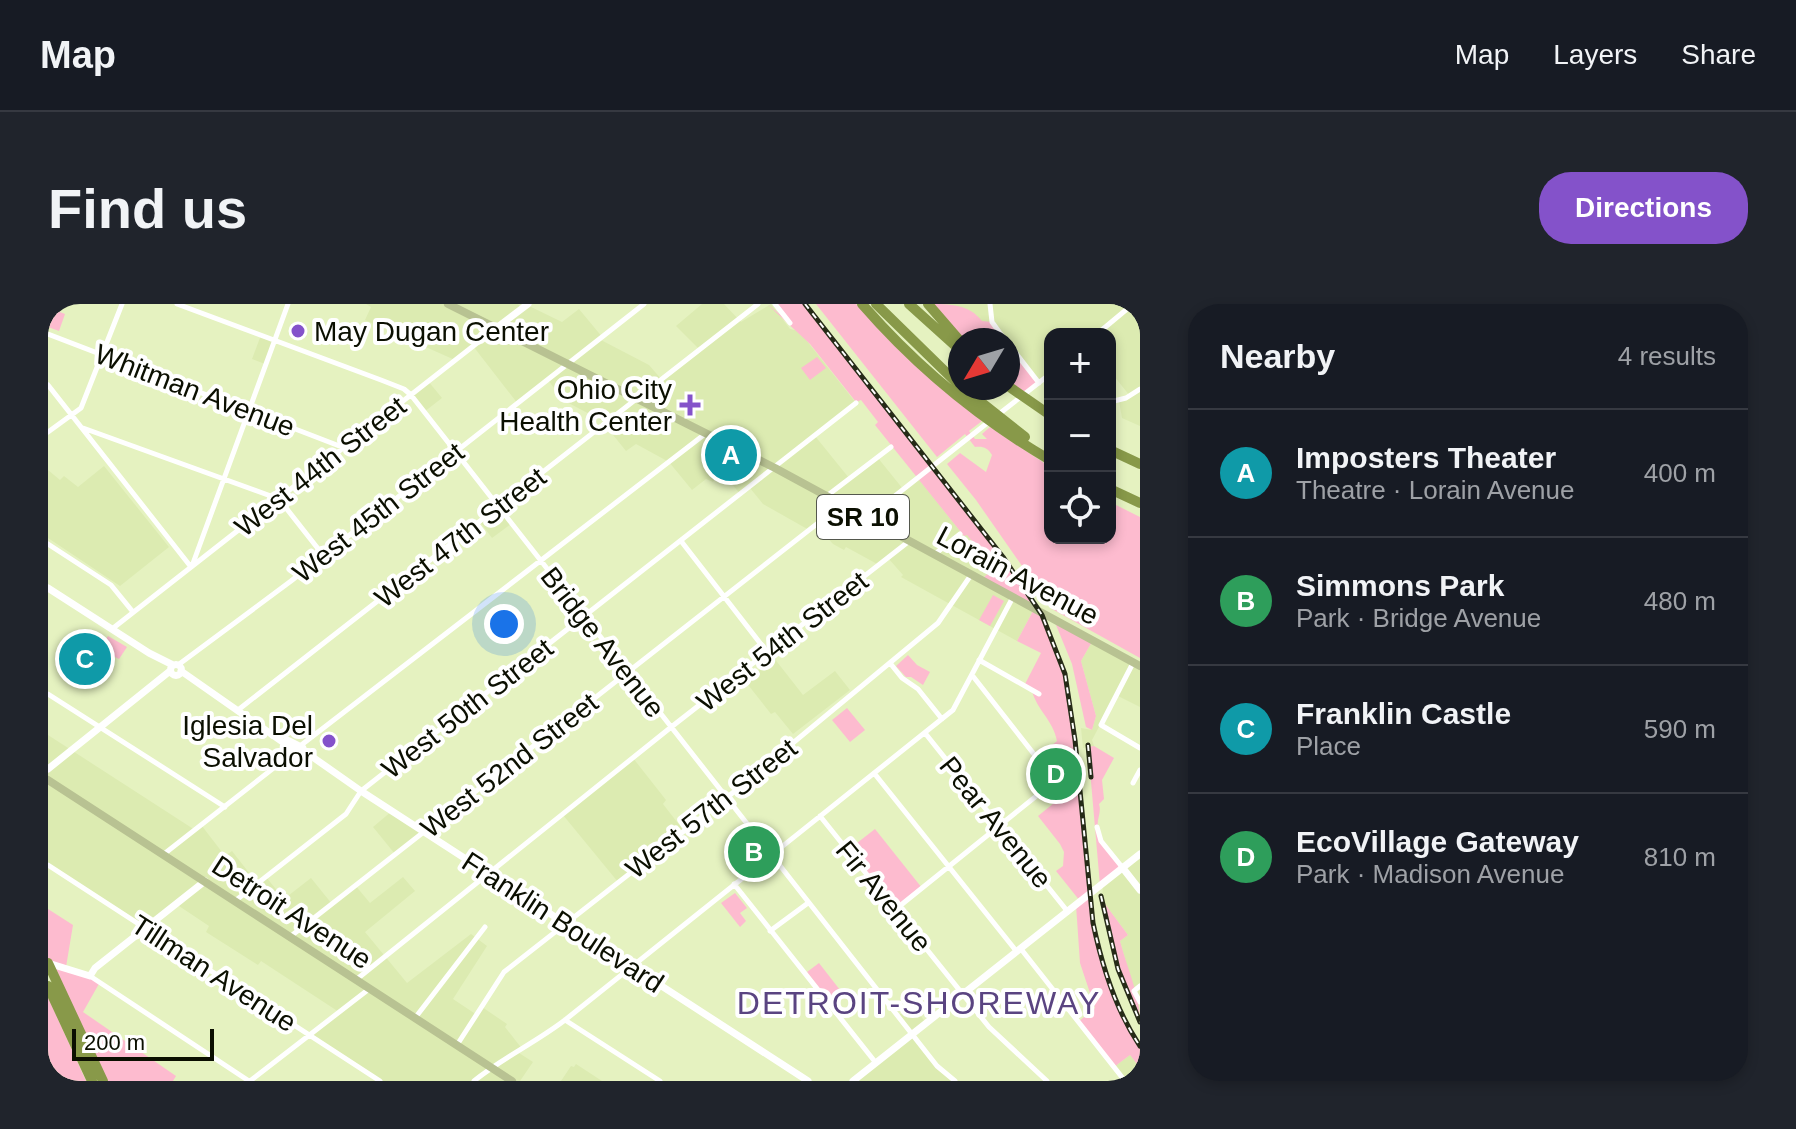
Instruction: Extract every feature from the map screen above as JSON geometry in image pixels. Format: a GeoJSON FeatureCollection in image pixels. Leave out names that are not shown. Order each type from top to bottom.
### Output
{"type":"FeatureCollection","features":[{"type":"Feature","properties":{"kind":"highway"},"geometry":{"type":"LineString","coordinates":[[862,304],[925,367],[1044,453]]}},
{"type":"Feature","properties":{"kind":"highway"},"geometry":{"type":"LineString","coordinates":[[876,304],[948,374]]}},
{"type":"Feature","properties":{"kind":"highway"},"geometry":{"type":"LineString","coordinates":[[909,304],[948,339]]}},
{"type":"Feature","properties":{"kind":"highway"},"geometry":{"type":"LineString","coordinates":[[928,304],[949,328]]}},
{"type":"Feature","properties":{"kind":"highway"},"geometry":{"type":"LineString","coordinates":[[1020,395],[1044,411]]}},
{"type":"Feature","properties":{"kind":"highway"},"geometry":{"type":"LineString","coordinates":[[974,400],[983,409]]}},
{"type":"Feature","properties":{"kind":"highway"},"geometry":{"type":"LineString","coordinates":[[1116,453],[1140,464]]}},
{"type":"Feature","properties":{"kind":"highway"},"geometry":{"type":"LineString","coordinates":[[1116,492],[1140,503]]}},
{"type":"Feature","properties":{"kind":"highway"},"geometry":{"type":"LineString","coordinates":[[48,963],[103,1081]]}},
{"type":"Feature","properties":{"kind":"highway"},"geometry":{"type":"LineString","coordinates":[[48,986],[92,1081]]}},
{"type":"Feature","properties":{"kind":"main road","name":"Lorain Avenue"},"geometry":{"type":"LineString","coordinates":[[448,304],[775,468],[1136,664]]}},
{"type":"Feature","properties":{"kind":"main road","name":"Detroit Avenue"},"geometry":{"type":"LineString","coordinates":[[48,780],[512,1081]]}},
{"type":"Feature","properties":{"kind":"street"},"geometry":{"type":"LineString","coordinates":[[48,432],[81,408],[122,304]]}},
{"type":"Feature","properties":{"kind":"street","name":"Bridge Avenue"},"geometry":{"type":"LineString","coordinates":[[177,304],[393,385],[411,395],[937,1066],[955,1081]]}},
{"type":"Feature","properties":{"kind":"street"},"geometry":{"type":"LineString","coordinates":[[191,567],[288,304]]}},
{"type":"Feature","properties":{"kind":"street","name":"West 44th Street"},"geometry":{"type":"LineString","coordinates":[[112,629],[528,304]]}},
{"type":"Feature","properties":{"kind":"street","name":"West 45th Street"},"geometry":{"type":"LineString","coordinates":[[48,769],[644,304]]}},
{"type":"Feature","properties":{"kind":"street","name":"West 47th Street"},"geometry":{"type":"LineString","coordinates":[[237,711],[758,304]]}},
{"type":"Feature","properties":{"kind":"street"},"geometry":{"type":"LineString","coordinates":[[775,304],[790,323]]}},
{"type":"Feature","properties":{"kind":"street"},"geometry":{"type":"LineString","coordinates":[[990,304],[992,322],[996,328]]}},
{"type":"Feature","properties":{"kind":"street"},"geometry":{"type":"LineString","coordinates":[[1104,328],[1133,304]]}},
{"type":"Feature","properties":{"kind":"street","name":"Whitman Avenue"},"geometry":{"type":"LineString","coordinates":[[48,334],[342,447]]}},
{"type":"Feature","properties":{"kind":"street"},"geometry":{"type":"LineString","coordinates":[[1020,359],[1039,383]]}},
{"type":"Feature","properties":{"kind":"street"},"geometry":{"type":"LineString","coordinates":[[866,519],[1044,379]]}},
{"type":"Feature","properties":{"kind":"street"},"geometry":{"type":"LineString","coordinates":[[48,385],[191,567]]}},
{"type":"Feature","properties":{"kind":"street"},"geometry":{"type":"LineString","coordinates":[[1116,400],[1140,389]]}},
{"type":"Feature","properties":{"kind":"street","name":"West 50th Street"},"geometry":{"type":"LineString","coordinates":[[235,901],[346,814],[361,791],[856,403]]}},
{"type":"Feature","properties":{"kind":"street"},"geometry":{"type":"LineString","coordinates":[[83,428],[279,499],[323,555]]}},
{"type":"Feature","properties":{"kind":"street"},"geometry":{"type":"LineString","coordinates":[[163,855],[706,434]]}},
{"type":"Feature","properties":{"kind":"street"},"geometry":{"type":"LineString","coordinates":[[827,496],[891,447]]}},
{"type":"Feature","properties":{"kind":"street","name":"West 52nd Street"},"geometry":{"type":"LineString","coordinates":[[290,937],[841,505]]}},
{"type":"Feature","properties":{"kind":"street"},"geometry":{"type":"LineString","coordinates":[[934,555],[960,534]]}},
{"type":"Feature","properties":{"kind":"street"},"geometry":{"type":"LineString","coordinates":[[681,541],[767,652]]}},
{"type":"Feature","properties":{"kind":"street","name":"West 54th Street"},"geometry":{"type":"LineString","coordinates":[[356,980],[908,542]]}},
{"type":"Feature","properties":{"kind":"street"},"geometry":{"type":"LineString","coordinates":[[48,544],[111,585],[133,612]]}},
{"type":"Feature","properties":{"kind":"street","name":"West 57th Street"},"geometry":{"type":"LineString","coordinates":[[457,1045],[504,972],[726,798],[938,623],[971,575]]}},
{"type":"Feature","properties":{"kind":"street","name":"Franklin Boulevard"},"geometry":{"type":"LineString","coordinates":[[48,588],[808,1081]]}},
{"type":"Feature","properties":{"kind":"street"},"geometry":{"type":"LineString","coordinates":[[474,1081],[491,1067],[535,1043],[565,1020],[953,710],[1016,599]]}},
{"type":"Feature","properties":{"kind":"street"},"geometry":{"type":"LineString","coordinates":[[979,660],[1039,694]]}},
{"type":"Feature","properties":{"kind":"street"},"geometry":{"type":"LineString","coordinates":[[890,663],[918,689],[942,719]]}},
{"type":"Feature","properties":{"kind":"street"},"geometry":{"type":"LineString","coordinates":[[1136,664],[1101,725],[1140,748]]}},
{"type":"Feature","properties":{"kind":"street"},"geometry":{"type":"LineString","coordinates":[[896,909],[1055,781],[971,675]]}},
{"type":"Feature","properties":{"kind":"street"},"geometry":{"type":"LineString","coordinates":[[48,694],[225,807]]}},
{"type":"Feature","properties":{"kind":"street","name":"Pear Avenue"},"geometry":{"type":"LineString","coordinates":[[925,733],[1068,912]]}},
{"type":"Feature","properties":{"kind":"street"},"geometry":{"type":"LineString","coordinates":[[1133,783],[1140,770]]}},
{"type":"Feature","properties":{"kind":"street"},"geometry":{"type":"LineString","coordinates":[[874,773],[1125,1081]]}},
{"type":"Feature","properties":{"kind":"street","name":"Fir Avenue"},"geometry":{"type":"LineString","coordinates":[[820,816],[989,1027],[1047,1081]]}},
{"type":"Feature","properties":{"kind":"street"},"geometry":{"type":"LineString","coordinates":[[1097,827],[1101,841],[1140,890]]}},
{"type":"Feature","properties":{"kind":"street"},"geometry":{"type":"LineString","coordinates":[[853,1081],[1140,854]]}},
{"type":"Feature","properties":{"kind":"street","name":"Tillman Avenue"},"geometry":{"type":"LineString","coordinates":[[48,865],[380,1081]]}},
{"type":"Feature","properties":{"kind":"street"},"geometry":{"type":"LineString","coordinates":[[90,976],[95,968],[205,881]]}},
{"type":"Feature","properties":{"kind":"street"},"geometry":{"type":"LineString","coordinates":[[734,884],[876,1063]]}},
{"type":"Feature","properties":{"kind":"street"},"geometry":{"type":"LineString","coordinates":[[770,931],[808,903]]}},
{"type":"Feature","properties":{"kind":"street"},"geometry":{"type":"LineString","coordinates":[[415,1018],[485,927]]}},
{"type":"Feature","properties":{"kind":"street"},"geometry":{"type":"LineString","coordinates":[[48,963],[90,976],[250,1081],[369,988]]}},
{"type":"Feature","properties":{"kind":"street"},"geometry":{"type":"LineString","coordinates":[[1140,986],[1134,991],[1140,1002]]}},
{"type":"Feature","properties":{"kind":"street"},"geometry":{"type":"LineString","coordinates":[[565,1020],[660,1081]]}},
{"type":"Feature","properties":{"kind":"street"},"geometry":{"type":"LineString","coordinates":[[1113,1081],[1120,1075]]}},
{"type":"Feature","properties":{"kind":"shaded area"},"geometry":{"type":"Polygon","coordinates":[[[48,304],[57,306],[55,310],[65,314],[59,331],[48,327],[48,304]]]}},
{"type":"Feature","properties":{"kind":"shaded area"},"geometry":{"type":"Polygon","coordinates":[[[366,304],[518,304],[522,309],[527,305],[562,322],[579,309],[603,338],[601,340],[649,365],[662,380],[700,350],[676,326],[702,304],[724,304],[741,322],[771,304],[790,329],[799,331],[856,403],[815,436],[849,478],[878,458],[903,489],[918,478],[995,569],[981,579],[1034,609],[1017,641],[901,577],[903,575],[888,558],[879,565],[846,547],[844,550],[833,544],[816,525],[809,530],[763,504],[750,488],[741,495],[719,473],[713,482],[706,479],[692,490],[669,462],[636,444],[626,451],[601,420],[559,398],[548,380],[518,404],[473,346],[455,360],[365,320],[371,307],[366,304]]]}},
{"type":"Feature","properties":{"kind":"shaded area"},"geometry":{"type":"Polygon","coordinates":[[[767,304],[786,319],[775,304],[805,304],[1026,589],[1052,637],[1070,698],[1093,923],[1108,979],[1140,1046],[1140,1068],[1130,1055],[1114,1067],[1078,1022],[1095,1008],[1080,963],[1076,905],[1080,901],[1056,871],[1063,866],[1064,852],[1038,816],[1059,799],[1049,786],[1054,781],[1037,758],[1057,741],[1032,691],[1024,686],[1041,653],[1017,641],[1034,609],[981,580],[994,568],[967,535],[964,536],[875,425],[878,422],[861,400],[856,402],[810,344],[767,304]]]}},
{"type":"Feature","properties":{"kind":"shaded area"},"geometry":{"type":"Polygon","coordinates":[[[816,304],[856,304],[913,362],[948,392],[948,400],[957,400],[982,421],[969,431],[975,439],[987,439],[982,434],[990,427],[1044,463],[1044,544],[1116,544],[1116,505],[1140,517],[1140,658],[1052,609],[947,464],[960,453],[986,472],[992,455],[985,448],[975,447],[965,434],[937,457],[816,304]]]}},
{"type":"Feature","properties":{"kind":"shaded area"},"geometry":{"type":"Polygon","coordinates":[[[928,304],[1140,304],[1140,426],[1122,418],[1119,401],[1130,396],[1116,378],[1116,328],[1044,328],[1044,379],[1039,383],[1020,357],[1020,328],[973,328],[938,316],[928,304]]]}},
{"type":"Feature","properties":{"kind":"shaded area"},"geometry":{"type":"Polygon","coordinates":[[[928,304],[965,308],[982,321],[992,322],[996,328],[949,328],[928,304]]]}},
{"type":"Feature","properties":{"kind":"shaded area"},"geometry":{"type":"Polygon","coordinates":[[[261,335],[274,340],[265,364],[252,359],[261,335]]]}},
{"type":"Feature","properties":{"kind":"shaded area"},"geometry":{"type":"Polygon","coordinates":[[[817,357],[826,368],[810,380],[801,368],[817,357]]]}},
{"type":"Feature","properties":{"kind":"shaded area"},"geometry":{"type":"Polygon","coordinates":[[[1020,358],[1039,383],[1020,395],[1020,358]]]}},
{"type":"Feature","properties":{"kind":"shaded area"},"geometry":{"type":"Polygon","coordinates":[[[428,381],[442,398],[424,412],[411,395],[428,381]]]}},
{"type":"Feature","properties":{"kind":"shaded area"},"geometry":{"type":"Polygon","coordinates":[[[104,466],[169,547],[120,586],[48,538],[48,470],[60,480],[64,476],[78,487],[104,466]]]}},
{"type":"Feature","properties":{"kind":"shaded area"},"geometry":{"type":"Polygon","coordinates":[[[499,507],[511,524],[492,538],[480,522],[499,507]]]}},
{"type":"Feature","properties":{"kind":"shaded area"},"geometry":{"type":"Polygon","coordinates":[[[993,595],[1004,601],[990,626],[979,620],[993,595]]]}},
{"type":"Feature","properties":{"kind":"shaded area"},"geometry":{"type":"Polygon","coordinates":[[[1054,620],[1093,640],[1081,661],[1096,716],[1092,730],[1086,727],[1072,664],[1054,620]]]}},
{"type":"Feature","properties":{"kind":"shaded area"},"geometry":{"type":"Polygon","coordinates":[[[108,636],[127,647],[119,659],[111,655],[99,672],[90,665],[108,636]]]}},
{"type":"Feature","properties":{"kind":"shaded area"},"geometry":{"type":"Polygon","coordinates":[[[1093,640],[1140,666],[1140,707],[1116,695],[1092,740],[1094,746],[1083,748],[1081,728],[1092,730],[1096,716],[1081,661],[1093,640]]]}},
{"type":"Feature","properties":{"kind":"shaded area"},"geometry":{"type":"Polygon","coordinates":[[[908,655],[917,665],[930,672],[923,685],[906,677],[896,666],[908,655]]]}},
{"type":"Feature","properties":{"kind":"shaded area"},"geometry":{"type":"Polygon","coordinates":[[[774,658],[803,695],[835,671],[850,690],[793,734],[775,712],[771,714],[745,681],[774,658]]]}},
{"type":"Feature","properties":{"kind":"shaded area"},"geometry":{"type":"Polygon","coordinates":[[[847,708],[865,730],[850,742],[832,720],[847,708]]]}},
{"type":"Feature","properties":{"kind":"shaded area"},"geometry":{"type":"Polygon","coordinates":[[[48,735],[195,830],[202,826],[225,856],[232,851],[257,883],[266,877],[284,899],[311,878],[332,904],[355,885],[370,903],[403,877],[415,891],[365,932],[407,983],[471,934],[487,946],[453,999],[477,1015],[482,1007],[507,1024],[505,1027],[523,1050],[519,1053],[533,1062],[520,1081],[380,1081],[310,1036],[339,1012],[261,961],[258,965],[206,932],[209,926],[176,904],[146,928],[48,865],[48,735]]]}},
{"type":"Feature","properties":{"kind":"shaded area"},"geometry":{"type":"Polygon","coordinates":[[[1094,746],[1114,758],[1102,780],[1104,799],[1099,804],[1098,825],[1104,845],[1122,867],[1100,885],[1088,747],[1094,746]]]}},
{"type":"Feature","properties":{"kind":"shaded area"},"geometry":{"type":"Polygon","coordinates":[[[633,758],[666,800],[663,804],[684,831],[618,882],[563,815],[633,758]]]}},
{"type":"Feature","properties":{"kind":"shaded area"},"geometry":{"type":"Polygon","coordinates":[[[392,811],[424,831],[395,854],[373,827],[392,811]]]}},
{"type":"Feature","properties":{"kind":"shaded area"},"geometry":{"type":"Polygon","coordinates":[[[875,829],[922,888],[896,909],[848,850],[875,829]]]}},
{"type":"Feature","properties":{"kind":"shaded area"},"geometry":{"type":"Polygon","coordinates":[[[1140,854],[1140,1002],[1120,941],[1128,935],[1102,900],[1103,883],[1140,854]]]}},
{"type":"Feature","properties":{"kind":"shaded area"},"geometry":{"type":"Polygon","coordinates":[[[735,893],[747,908],[740,913],[746,921],[740,927],[721,903],[735,893]]]}},
{"type":"Feature","properties":{"kind":"shaded area"},"geometry":{"type":"Polygon","coordinates":[[[1102,900],[1128,935],[1120,941],[1136,992],[1140,1022],[1118,969],[1102,900]]]}},
{"type":"Feature","properties":{"kind":"shaded area"},"geometry":{"type":"Polygon","coordinates":[[[48,909],[73,925],[66,967],[100,982],[83,1012],[176,1076],[173,1081],[103,1081],[48,963],[48,909]]]}},
{"type":"Feature","properties":{"kind":"shaded area"},"geometry":{"type":"Polygon","coordinates":[[[819,963],[840,990],[828,999],[807,972],[819,963]]]}},
{"type":"Feature","properties":{"kind":"shaded area"},"geometry":{"type":"Polygon","coordinates":[[[48,997],[86,1081],[48,1081],[48,997]]]}},
{"type":"Feature","properties":{"kind":"shaded area"},"geometry":{"type":"Polygon","coordinates":[[[912,1005],[927,1024],[913,1035],[937,1066],[955,1081],[860,1081],[858,1078],[912,1035],[898,1016],[912,1005]]]}},
{"type":"Feature","properties":{"kind":"shaded area"},"geometry":{"type":"Polygon","coordinates":[[[1130,1055],[1140,1068],[1140,1081],[1125,1081],[1114,1067],[1130,1055]]]}},
{"type":"Feature","properties":{"kind":"shaded area"},"geometry":{"type":"Polygon","coordinates":[[[576,1064],[602,1081],[561,1081],[571,1066],[576,1064]]]}},
{"type":"Feature","properties":{"kind":"railway"},"geometry":{"type":"LineString","coordinates":[[805,304],[1003,557],[1042,615],[1065,674],[1075,740],[1093,923],[1105,971],[1140,1046]]}},
{"type":"Feature","properties":{"kind":"railway"},"geometry":{"type":"LineString","coordinates":[[1088,745],[1091,777]]}},
{"type":"Feature","properties":{"kind":"railway"},"geometry":{"type":"LineString","coordinates":[[1101,896],[1118,969],[1140,1022]]}},
{"type":"Feature","properties":{"kind":"place","name":"May Dugan Center"},"geometry":{"type":"Point","coordinates":[298,331]}},
{"type":"Feature","properties":{"kind":"place","name":"Ohio City Health Center"},"geometry":{"type":"Point","coordinates":[690,405]}},
{"type":"Feature","properties":{"kind":"place","name":"Imposters Theater"},"geometry":{"type":"Point","coordinates":[731,455]}},
{"type":"Feature","properties":{"kind":"place","name":"Franklin Castle"},"geometry":{"type":"Point","coordinates":[85,659]}},
{"type":"Feature","properties":{"kind":"place","name":"Iglesia Del Salvador"},"geometry":{"type":"Point","coordinates":[329,741]}},
{"type":"Feature","properties":{"kind":"place","name":"EcoVillage Gateway"},"geometry":{"type":"Point","coordinates":[1056,774]}},
{"type":"Feature","properties":{"kind":"place","name":"Simmons Park"},"geometry":{"type":"Point","coordinates":[754,852]}},
{"type":"Feature","properties":{"kind":"district","name":"DETROIT-SHOREWAY"},"geometry":{"type":"Point","coordinates":[919,1003]}}]}
